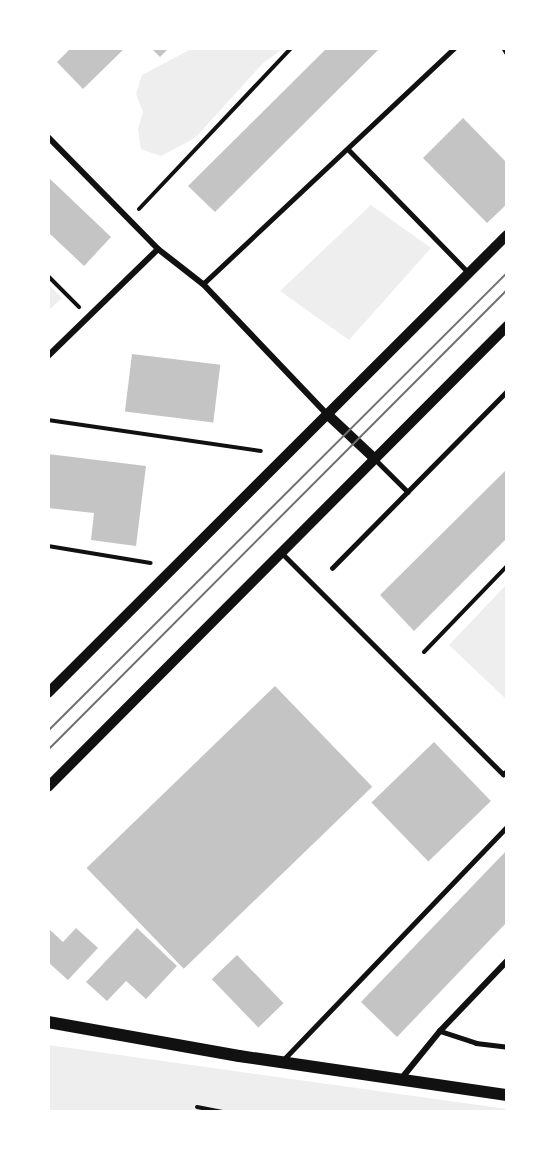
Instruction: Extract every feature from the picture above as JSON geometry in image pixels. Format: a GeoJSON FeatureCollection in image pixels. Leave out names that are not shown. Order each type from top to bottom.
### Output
{"type":"FeatureCollection","features":[{"type":"Feature","properties":{"kind":"main road"},"geometry":{"type":"LineString","coordinates":[[48,1022],[281,1062],[507,1095]]}},
{"type":"Feature","properties":{"kind":"street"},"geometry":{"type":"LineString","coordinates":[[48,137],[158,249],[203,284],[327,414],[374,457]]}},
{"type":"Feature","properties":{"kind":"street"},"geometry":{"type":"LineString","coordinates":[[48,693],[507,235]]}},
{"type":"Feature","properties":{"kind":"street"},"geometry":{"type":"LineString","coordinates":[[48,356],[158,249]]}},
{"type":"Feature","properties":{"kind":"street"},"geometry":{"type":"LineString","coordinates":[[48,787],[282,553],[374,457],[507,326]]}},
{"type":"Feature","properties":{"kind":"street"},"geometry":{"type":"LineString","coordinates":[[281,1062],[507,826]]}},
{"type":"Feature","properties":{"kind":"street"},"geometry":{"type":"LineString","coordinates":[[401,1079],[441,1031],[507,961]]}},
{"type":"Feature","properties":{"kind":"lane"},"geometry":{"type":"LineString","coordinates":[[203,284],[349,150],[454,48]]}},
{"type":"Feature","properties":{"kind":"lane"},"geometry":{"type":"LineString","coordinates":[[504,48],[507,53]]}},
{"type":"Feature","properties":{"kind":"lane"},"geometry":{"type":"LineString","coordinates":[[349,150],[469,273]]}},
{"type":"Feature","properties":{"kind":"lane"},"geometry":{"type":"LineString","coordinates":[[332,568],[507,391]]}},
{"type":"Feature","properties":{"kind":"lane"},"geometry":{"type":"LineString","coordinates":[[374,457],[408,492]]}},
{"type":"Feature","properties":{"kind":"lane"},"geometry":{"type":"LineString","coordinates":[[282,553],[503,774],[507,771]]}},
{"type":"Feature","properties":{"kind":"lane"},"geometry":{"type":"LineString","coordinates":[[441,1031],[476,1043],[507,1047]]}},
{"type":"Feature","properties":{"kind":"path"},"geometry":{"type":"LineString","coordinates":[[129,219],[291,48]]}},
{"type":"Feature","properties":{"kind":"path"},"geometry":{"type":"LineString","coordinates":[[48,276],[89,316]]}},
{"type":"Feature","properties":{"kind":"path"},"geometry":{"type":"LineString","coordinates":[[48,420],[261,451]]}},
{"type":"Feature","properties":{"kind":"path"},"geometry":{"type":"LineString","coordinates":[[48,546],[151,563]]}},
{"type":"Feature","properties":{"kind":"path"},"geometry":{"type":"LineString","coordinates":[[424,651],[507,567]]}},
{"type":"Feature","properties":{"kind":"path"},"geometry":{"type":"LineString","coordinates":[[197,1107],[223,1112]]}},
{"type":"Feature","properties":{"kind":"shaded area"},"geometry":{"type":"Polygon","coordinates":[[[193,48],[284,48],[262,64],[195,138],[161,156],[141,149],[138,129],[143,112],[136,94],[142,75],[193,48]]]}},
{"type":"Feature","properties":{"kind":"shaded area"},"geometry":{"type":"Polygon","coordinates":[[[371,205],[431,248],[349,340],[280,291],[371,205]]]}},
{"type":"Feature","properties":{"kind":"shaded area"},"geometry":{"type":"Polygon","coordinates":[[[48,284],[62,298],[48,311],[48,284]]]}},
{"type":"Feature","properties":{"kind":"shaded area"},"geometry":{"type":"Polygon","coordinates":[[[507,584],[507,700],[449,645],[507,584]]]}},
{"type":"Feature","properties":{"kind":"shaded area"},"geometry":{"type":"Polygon","coordinates":[[[48,1045],[507,1109],[507,1112],[48,1112],[48,1045]]]}},
{"type":"Feature","properties":{"kind":"building"},"geometry":{"type":"Polygon","coordinates":[[[71,48],[125,48],[83,89],[57,62],[71,48]]]}},
{"type":"Feature","properties":{"kind":"building"},"geometry":{"type":"Polygon","coordinates":[[[151,48],[169,48],[160,57],[151,48]]]}},
{"type":"Feature","properties":{"kind":"building"},"geometry":{"type":"Polygon","coordinates":[[[327,48],[380,48],[215,212],[188,186],[327,48]]]}},
{"type":"Feature","properties":{"kind":"building"},"geometry":{"type":"Polygon","coordinates":[[[463,118],[507,163],[507,204],[487,223],[423,158],[463,118]]]}},
{"type":"Feature","properties":{"kind":"building"},"geometry":{"type":"Polygon","coordinates":[[[48,177],[111,237],[84,266],[48,232],[48,177]]]}},
{"type":"Feature","properties":{"kind":"building"},"geometry":{"type":"Polygon","coordinates":[[[132,354],[220,365],[213,422],[125,412],[132,354]]]}},
{"type":"Feature","properties":{"kind":"building"},"geometry":{"type":"Polygon","coordinates":[[[48,454],[146,466],[136,546],[91,540],[94,513],[48,508],[48,454]]]}},
{"type":"Feature","properties":{"kind":"building"},"geometry":{"type":"Polygon","coordinates":[[[507,469],[507,538],[414,631],[380,595],[507,469]]]}},
{"type":"Feature","properties":{"kind":"building"},"geometry":{"type":"Polygon","coordinates":[[[275,686],[372,787],[184,969],[87,868],[275,686]]]}},
{"type":"Feature","properties":{"kind":"building"},"geometry":{"type":"Polygon","coordinates":[[[434,742],[491,801],[428,861],[371,802],[434,742]]]}},
{"type":"Feature","properties":{"kind":"building"},"geometry":{"type":"Polygon","coordinates":[[[507,850],[507,922],[397,1037],[361,1002],[507,850]]]}},
{"type":"Feature","properties":{"kind":"building"},"geometry":{"type":"Polygon","coordinates":[[[48,928],[63,942],[76,928],[98,948],[68,980],[48,962],[48,928]]]}},
{"type":"Feature","properties":{"kind":"building"},"geometry":{"type":"Polygon","coordinates":[[[137,928],[177,966],[146,999],[126,981],[107,1001],[86,982],[137,928]]]}},
{"type":"Feature","properties":{"kind":"building"},"geometry":{"type":"Polygon","coordinates":[[[237,955],[284,1003],[258,1028],[212,979],[237,955]]]}},
{"type":"Feature","properties":{"kind":"tram line"},"geometry":{"type":"LineString","coordinates":[[48,731],[507,273]]}},
{"type":"Feature","properties":{"kind":"tram line"},"geometry":{"type":"LineString","coordinates":[[48,750],[507,290]]}}]}
